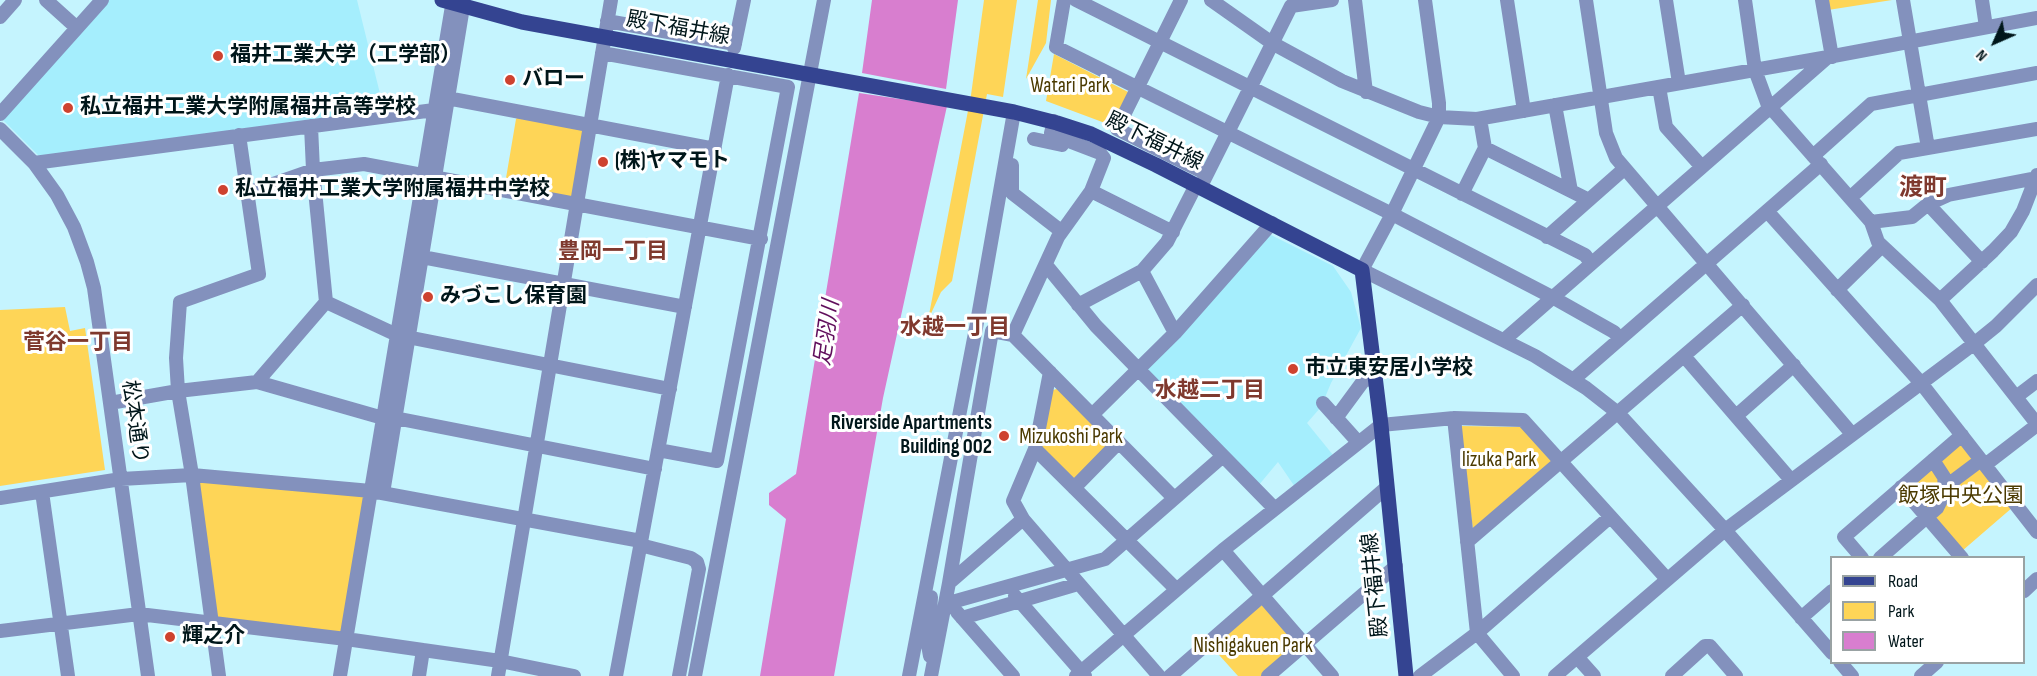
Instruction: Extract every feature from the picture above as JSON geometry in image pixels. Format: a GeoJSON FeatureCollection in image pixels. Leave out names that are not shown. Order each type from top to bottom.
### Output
{"type":"FeatureCollection","features":[{"type":"Feature","properties":{"kind":"main road","name":"殿下福井線"},"geometry":{"type":"LineString","coordinates":[[453,3],[522,22],[1014,112],[1054,122],[1201,182],[1272,223],[1362,270],[1381,425],[1406,676]]}},
{"type":"Feature","properties":{"kind":"street"},"geometry":{"type":"LineString","coordinates":[[0,17],[15,0]]}},
{"type":"Feature","properties":{"kind":"street"},"geometry":{"type":"LineString","coordinates":[[46,0],[77,28]]}},
{"type":"Feature","properties":{"kind":"street"},"geometry":{"type":"LineString","coordinates":[[0,114],[102,0]]}},
{"type":"Feature","properties":{"kind":"street"},"geometry":{"type":"LineString","coordinates":[[498,676],[611,0]]}},
{"type":"Feature","properties":{"kind":"street"},"geometry":{"type":"LineString","coordinates":[[608,21],[735,46],[744,0]]}},
{"type":"Feature","properties":{"kind":"street"},"geometry":{"type":"LineString","coordinates":[[695,676],[824,0]]}},
{"type":"Feature","properties":{"kind":"street"},"geometry":{"type":"LineString","coordinates":[[1064,0],[1056,47],[1392,214],[1552,297],[1614,332],[1620,339]]}},
{"type":"Feature","properties":{"kind":"street"},"geometry":{"type":"LineString","coordinates":[[1076,0],[1585,255],[1591,263]]}},
{"type":"Feature","properties":{"kind":"street"},"geometry":{"type":"LineString","coordinates":[[1181,0],[1117,129],[1201,182]]}},
{"type":"Feature","properties":{"kind":"street"},"geometry":{"type":"LineString","coordinates":[[1211,0],[1272,43],[1366,92],[1398,105],[1439,117],[1479,119],[2037,18]]}},
{"type":"Feature","properties":{"kind":"street"},"geometry":{"type":"LineString","coordinates":[[1078,305],[1142,271],[1167,242],[1227,133],[1291,6],[1332,0]]}},
{"type":"Feature","properties":{"kind":"street"},"geometry":{"type":"LineString","coordinates":[[1355,0],[1366,92]]}},
{"type":"Feature","properties":{"kind":"street"},"geometry":{"type":"LineString","coordinates":[[1425,0],[1439,117],[1362,270],[1504,340],[1574,379],[1618,414],[1807,617],[1830,650]]}},
{"type":"Feature","properties":{"kind":"street"},"geometry":{"type":"LineString","coordinates":[[1507,0],[1524,111]]}},
{"type":"Feature","properties":{"kind":"street"},"geometry":{"type":"LineString","coordinates":[[1586,0],[1600,97],[1610,146],[1624,169],[1852,434]]}},
{"type":"Feature","properties":{"kind":"street"},"geometry":{"type":"LineString","coordinates":[[1666,0],[1679,83]]}},
{"type":"Feature","properties":{"kind":"street"},"geometry":{"type":"LineString","coordinates":[[1745,0],[1755,70],[1769,107],[1871,222],[1878,242],[1940,300],[2037,425],[1945,487]]}},
{"type":"Feature","properties":{"kind":"street"},"geometry":{"type":"LineString","coordinates":[[1822,0],[1830,57]]}},
{"type":"Feature","properties":{"kind":"street"},"geometry":{"type":"LineString","coordinates":[[1903,0],[1928,148]]}},
{"type":"Feature","properties":{"kind":"street"},"geometry":{"type":"LineString","coordinates":[[1982,0],[1986,27]]}},
{"type":"Feature","properties":{"kind":"street"},"geometry":{"type":"LineString","coordinates":[[340,676],[377,492],[429,177],[447,98],[453,3]]}},
{"type":"Feature","properties":{"kind":"street"},"geometry":{"type":"LineString","coordinates":[[402,336],[422,257],[434,110],[453,3]]}},
{"type":"Feature","properties":{"kind":"street"},"geometry":{"type":"LineString","coordinates":[[603,53],[788,87],[717,462],[658,450]]}},
{"type":"Feature","properties":{"kind":"street"},"geometry":{"type":"LineString","coordinates":[[1504,340],[1769,107],[1830,57]]}},
{"type":"Feature","properties":{"kind":"street"},"geometry":{"type":"LineString","coordinates":[[1574,379],[1767,211],[1871,104],[2037,73]]}},
{"type":"Feature","properties":{"kind":"street"},"geometry":{"type":"LineString","coordinates":[[616,676],[728,75]]}},
{"type":"Feature","properties":{"kind":"street"},"geometry":{"type":"LineString","coordinates":[[1659,87],[1666,127],[1702,167]]}},
{"type":"Feature","properties":{"kind":"street"},"geometry":{"type":"LineString","coordinates":[[447,98],[715,149]]}},
{"type":"Feature","properties":{"kind":"street"},"geometry":{"type":"LineString","coordinates":[[775,160],[798,111],[806,103]]}},
{"type":"Feature","properties":{"kind":"street"},"geometry":{"type":"LineString","coordinates":[[1555,105],[1571,191]]}},
{"type":"Feature","properties":{"kind":"street"},"geometry":{"type":"LineString","coordinates":[[34,163],[434,110]]}},
{"type":"Feature","properties":{"kind":"street"},"geometry":{"type":"LineString","coordinates":[[909,676],[976,328],[1014,112]]}},
{"type":"Feature","properties":{"kind":"street"},"geometry":{"type":"LineString","coordinates":[[1462,194],[1485,148],[1479,119]]}},
{"type":"Feature","properties":{"kind":"street"},"geometry":{"type":"LineString","coordinates":[[1013,335],[1061,231],[1091,190],[1103,162],[1103,156],[1100,153],[1052,134],[1054,122]]}},
{"type":"Feature","properties":{"kind":"street"},"geometry":{"type":"LineString","coordinates":[[257,382],[326,302],[311,126]]}},
{"type":"Feature","properties":{"kind":"street","name":"松本通り"},"geometry":{"type":"LineString","coordinates":[[0,129],[34,163],[57,195],[74,227],[84,253],[93,288],[148,676]]}},
{"type":"Feature","properties":{"kind":"street"},"geometry":{"type":"LineString","coordinates":[[1850,198],[1899,153],[2037,129]]}},
{"type":"Feature","properties":{"kind":"street"},"geometry":{"type":"LineString","coordinates":[[219,676],[192,475],[178,391],[176,358],[180,302],[260,274],[239,135]]}},
{"type":"Feature","properties":{"kind":"street"},"geometry":{"type":"LineString","coordinates":[[1010,136],[1013,151],[1012,193],[1061,231]]}},
{"type":"Feature","properties":{"kind":"street"},"geometry":{"type":"LineString","coordinates":[[1034,139],[1059,144],[1103,162]]}},
{"type":"Feature","properties":{"kind":"street"},"geometry":{"type":"LineString","coordinates":[[1485,148],[1589,200]]}},
{"type":"Feature","properties":{"kind":"street"},"geometry":{"type":"LineString","coordinates":[[247,193],[313,170],[364,164],[761,239]]}},
{"type":"Feature","properties":{"kind":"street"},"geometry":{"type":"LineString","coordinates":[[1548,237],[1624,169]]}},
{"type":"Feature","properties":{"kind":"street"},"geometry":{"type":"LineString","coordinates":[[1871,222],[1912,217],[1928,204],[1948,195],[2036,177]]}},
{"type":"Feature","properties":{"kind":"street"},"geometry":{"type":"LineString","coordinates":[[1940,300],[2011,232],[2023,211],[2036,177]]}},
{"type":"Feature","properties":{"kind":"street"},"geometry":{"type":"LineString","coordinates":[[1091,190],[1173,232]]}},
{"type":"Feature","properties":{"kind":"street"},"geometry":{"type":"LineString","coordinates":[[1928,204],[1982,262]]}},
{"type":"Feature","properties":{"kind":"street"},"geometry":{"type":"LineString","coordinates":[[1767,211],[1922,383],[2037,532]]}},
{"type":"Feature","properties":{"kind":"street"},"geometry":{"type":"LineString","coordinates":[[1092,415],[1175,333],[1272,223]]}},
{"type":"Feature","properties":{"kind":"street"},"geometry":{"type":"LineString","coordinates":[[1837,290],[1882,246]]}},
{"type":"Feature","properties":{"kind":"street"},"geometry":{"type":"LineString","coordinates":[[422,257],[685,307]]}},
{"type":"Feature","properties":{"kind":"street"},"geometry":{"type":"LineString","coordinates":[[1046,265],[1096,326],[1274,508]]}},
{"type":"Feature","properties":{"kind":"street"},"geometry":{"type":"LineString","coordinates":[[1142,271],[1175,333]]}},
{"type":"Feature","properties":{"kind":"street"},"geometry":{"type":"LineString","coordinates":[[1555,676],[1725,530],[1975,343],[1996,326],[2037,285]]}},
{"type":"Feature","properties":{"kind":"street"},"geometry":{"type":"LineString","coordinates":[[326,302],[402,336],[670,389]]}},
{"type":"Feature","properties":{"kind":"street"},"geometry":{"type":"LineString","coordinates":[[1467,542],[1743,305]]}},
{"type":"Feature","properties":{"kind":"street"},"geometry":{"type":"LineString","coordinates":[[934,674],[992,331],[1013,335],[1174,498]]}},
{"type":"Feature","properties":{"kind":"street"},"geometry":{"type":"LineString","coordinates":[[1684,356],[1791,480]]}},
{"type":"Feature","properties":{"kind":"street"},"geometry":{"type":"LineString","coordinates":[[1736,416],[1794,365]]}},
{"type":"Feature","properties":{"kind":"street"},"geometry":{"type":"LineString","coordinates":[[1050,372],[1035,449],[1013,501],[1023,519],[1159,676]]}},
{"type":"Feature","properties":{"kind":"street"},"geometry":{"type":"LineString","coordinates":[[1336,418],[1364,380],[1375,379]]}},
{"type":"Feature","properties":{"kind":"street"},"geometry":{"type":"LineString","coordinates":[[2016,397],[2037,381]]}},
{"type":"Feature","properties":{"kind":"street"},"geometry":{"type":"LineString","coordinates":[[110,403],[178,391],[257,382],[389,418],[655,469]]}},
{"type":"Feature","properties":{"kind":"street"},"geometry":{"type":"LineString","coordinates":[[1323,403],[1358,442]]}},
{"type":"Feature","properties":{"kind":"street"},"geometry":{"type":"LineString","coordinates":[[1454,418],[1477,633],[1513,676]]}},
{"type":"Feature","properties":{"kind":"street"},"geometry":{"type":"LineString","coordinates":[[1007,587],[1081,675],[1123,635],[1222,550],[1381,425],[1454,418],[1523,420],[1666,579]]}},
{"type":"Feature","properties":{"kind":"street"},"geometry":{"type":"LineString","coordinates":[[1860,556],[1844,537],[1962,435]]}},
{"type":"Feature","properties":{"kind":"street"},"geometry":{"type":"LineString","coordinates":[[1074,488],[1119,442]]}},
{"type":"Feature","properties":{"kind":"street"},"geometry":{"type":"LineString","coordinates":[[1035,449],[1176,589]]}},
{"type":"Feature","properties":{"kind":"street"},"geometry":{"type":"LineString","coordinates":[[947,604],[1106,559],[1223,456]]}},
{"type":"Feature","properties":{"kind":"street"},"geometry":{"type":"LineString","coordinates":[[1882,556],[1927,517],[1941,501],[1945,487],[1944,477],[1933,460]]}},
{"type":"Feature","properties":{"kind":"street"},"geometry":{"type":"LineString","coordinates":[[0,498],[121,479],[192,475],[377,492],[524,518],[641,543],[692,558],[697,562],[699,569],[679,676]]}},
{"type":"Feature","properties":{"kind":"street"},"geometry":{"type":"LineString","coordinates":[[1170,676],[1387,487]]}},
{"type":"Feature","properties":{"kind":"street"},"geometry":{"type":"LineString","coordinates":[[1901,487],[1960,556]]}},
{"type":"Feature","properties":{"kind":"street"},"geometry":{"type":"LineString","coordinates":[[42,492],[68,676]]}},
{"type":"Feature","properties":{"kind":"street"},"geometry":{"type":"LineString","coordinates":[[1420,676],[1477,633],[1610,517]]}},
{"type":"Feature","properties":{"kind":"street"},"geometry":{"type":"LineString","coordinates":[[948,583],[1023,519]]}},
{"type":"Feature","properties":{"kind":"street"},"geometry":{"type":"LineString","coordinates":[[1222,550],[1332,676]]}},
{"type":"Feature","properties":{"kind":"street"},"geometry":{"type":"LineString","coordinates":[[1268,676],[1396,566]]}},
{"type":"Feature","properties":{"kind":"street"},"geometry":{"type":"LineString","coordinates":[[928,569],[931,593],[928,645],[934,674]]}},
{"type":"Feature","properties":{"kind":"street"},"geometry":{"type":"LineString","coordinates":[[2025,590],[2037,579]]}},
{"type":"Feature","properties":{"kind":"street"},"geometry":{"type":"LineString","coordinates":[[962,618],[1078,584]]}},
{"type":"Feature","properties":{"kind":"street"},"geometry":{"type":"LineString","coordinates":[[1807,617],[1830,593]]}},
{"type":"Feature","properties":{"kind":"street"},"geometry":{"type":"LineString","coordinates":[[1807,617],[1830,602]]}},
{"type":"Feature","properties":{"kind":"street"},"geometry":{"type":"LineString","coordinates":[[947,604],[1013,676]]}},
{"type":"Feature","properties":{"kind":"street"},"geometry":{"type":"LineString","coordinates":[[0,631],[139,614],[212,621],[500,661],[565,675]]}},
{"type":"Feature","properties":{"kind":"street"},"geometry":{"type":"LineString","coordinates":[[1672,676],[1706,646],[1710,646],[1736,676]]}},
{"type":"Feature","properties":{"kind":"street"},"geometry":{"type":"LineString","coordinates":[[419,676],[423,650]]}},
{"type":"Feature","properties":{"kind":"street"},"geometry":{"type":"LineString","coordinates":[[1577,657],[1594,676]]}},
{"type":"Feature","properties":{"kind":"street"},"geometry":{"type":"LineString","coordinates":[[1841,664],[1851,676]]}},
{"type":"Feature","properties":{"kind":"street"},"geometry":{"type":"LineString","coordinates":[[1921,676],[1936,664]]}},
{"type":"Feature","properties":{"kind":"shaded area"},"geometry":{"type":"Polygon","coordinates":[[[109,0],[357,0],[384,110],[39,156],[2,119],[109,0]]]}},
{"type":"Feature","properties":{"kind":"shaded area"},"geometry":{"type":"Polygon","coordinates":[[[1271,235],[1333,266],[1351,292],[1361,328],[1331,383],[1321,407],[1307,423],[1333,455],[1295,487],[1278,462],[1258,486],[1146,373],[1146,367],[1266,237],[1271,235]]]}},
{"type":"Feature","properties":{"kind":"green space"},"geometry":{"type":"Polygon","coordinates":[[[984,0],[1017,0],[1003,97],[987,94],[952,281],[941,292],[928,320],[971,95],[984,0]]]}},
{"type":"Feature","properties":{"kind":"green space"},"geometry":{"type":"Polygon","coordinates":[[[1038,0],[1051,0],[1046,43],[1026,79],[1038,0]]]}},
{"type":"Feature","properties":{"kind":"green space"},"geometry":{"type":"Polygon","coordinates":[[[1827,0],[1892,0],[1828,10],[1827,0]]]}},
{"type":"Feature","properties":{"kind":"green space","name":"Watari Park"},"geometry":{"type":"Polygon","coordinates":[[[1054,54],[1130,93],[1113,126],[1046,101],[1054,54]]]}},
{"type":"Feature","properties":{"kind":"green space"},"geometry":{"type":"Polygon","coordinates":[[[520,115],[584,130],[573,197],[509,187],[505,184],[516,119],[520,115]]]}},
{"type":"Feature","properties":{"kind":"green space"},"geometry":{"type":"Polygon","coordinates":[[[65,307],[70,331],[85,328],[105,470],[0,486],[0,310],[65,307]]]}},
{"type":"Feature","properties":{"kind":"green space","name":"Mizukoshi Park"},"geometry":{"type":"Polygon","coordinates":[[[1060,388],[1114,443],[1075,481],[1041,447],[1053,390],[1060,388]]]}},
{"type":"Feature","properties":{"kind":"green space","name":"Iizuka Park"},"geometry":{"type":"Polygon","coordinates":[[[1460,426],[1523,427],[1553,460],[1473,530],[1460,426]]]}},
{"type":"Feature","properties":{"kind":"green space","name":"飯塚中央公園"},"geometry":{"type":"Polygon","coordinates":[[[1960,441],[2013,507],[1962,551],[1907,487],[1960,441]]]}},
{"type":"Feature","properties":{"kind":"green space"},"geometry":{"type":"Polygon","coordinates":[[[192,475],[370,495],[347,634],[211,621],[192,475]]]}},
{"type":"Feature","properties":{"kind":"green space","name":"Nishigakuen Park"},"geometry":{"type":"Polygon","coordinates":[[[1264,603],[1299,644],[1261,676],[1238,676],[1211,646],[1264,603]]]}},
{"type":"Feature","properties":{"kind":"water"},"geometry":{"type":"Polygon","coordinates":[[[872,0],[958,0],[946,89],[862,73],[872,0]]]}},
{"type":"Feature","properties":{"kind":"water","name":"足羽川"},"geometry":{"type":"Polygon","coordinates":[[[859,93],[947,106],[883,398],[834,676],[760,676],[786,519],[769,505],[769,493],[796,474],[859,93]]]}},
{"type":"Feature","properties":{"kind":"place","name":"福井工業大学（工学部）"},"geometry":{"type":"Point","coordinates":[218,56]}},
{"type":"Feature","properties":{"kind":"place","name":"バロー"},"geometry":{"type":"Point","coordinates":[510,80]}},
{"type":"Feature","properties":{"kind":"place","name":"私立福井工業大学附属福井高等学校"},"geometry":{"type":"Point","coordinates":[68,108]}},
{"type":"Feature","properties":{"kind":"place","name":"(株)ヤマモト"},"geometry":{"type":"Point","coordinates":[603,162]}},
{"type":"Feature","properties":{"kind":"place","name":"私立福井工業大学附属福井中学校"},"geometry":{"type":"Point","coordinates":[223,190]}},
{"type":"Feature","properties":{"kind":"place","name":"みづこし保育園"},"geometry":{"type":"Point","coordinates":[428,297]}},
{"type":"Feature","properties":{"kind":"place","name":"市立東安居小学校"},"geometry":{"type":"Point","coordinates":[1293,369]}},
{"type":"Feature","properties":{"kind":"place","name":"Riverside Apartments Building 002"},"geometry":{"type":"Point","coordinates":[1004,436]}},
{"type":"Feature","properties":{"kind":"place","name":"輝之介"},"geometry":{"type":"Point","coordinates":[170,637]}},
{"type":"Feature","properties":{"kind":"district","name":"渡町"},"geometry":{"type":"Point","coordinates":[1923,189]}},
{"type":"Feature","properties":{"kind":"district","name":"豊岡一丁目"},"geometry":{"type":"Point","coordinates":[613,252]}},
{"type":"Feature","properties":{"kind":"district","name":"水越一丁目"},"geometry":{"type":"Point","coordinates":[955,328]}},
{"type":"Feature","properties":{"kind":"district","name":"菅谷一丁目"},"geometry":{"type":"Point","coordinates":[78,343]}},
{"type":"Feature","properties":{"kind":"district","name":"水越二丁目"},"geometry":{"type":"Point","coordinates":[1210,391]}}]}
